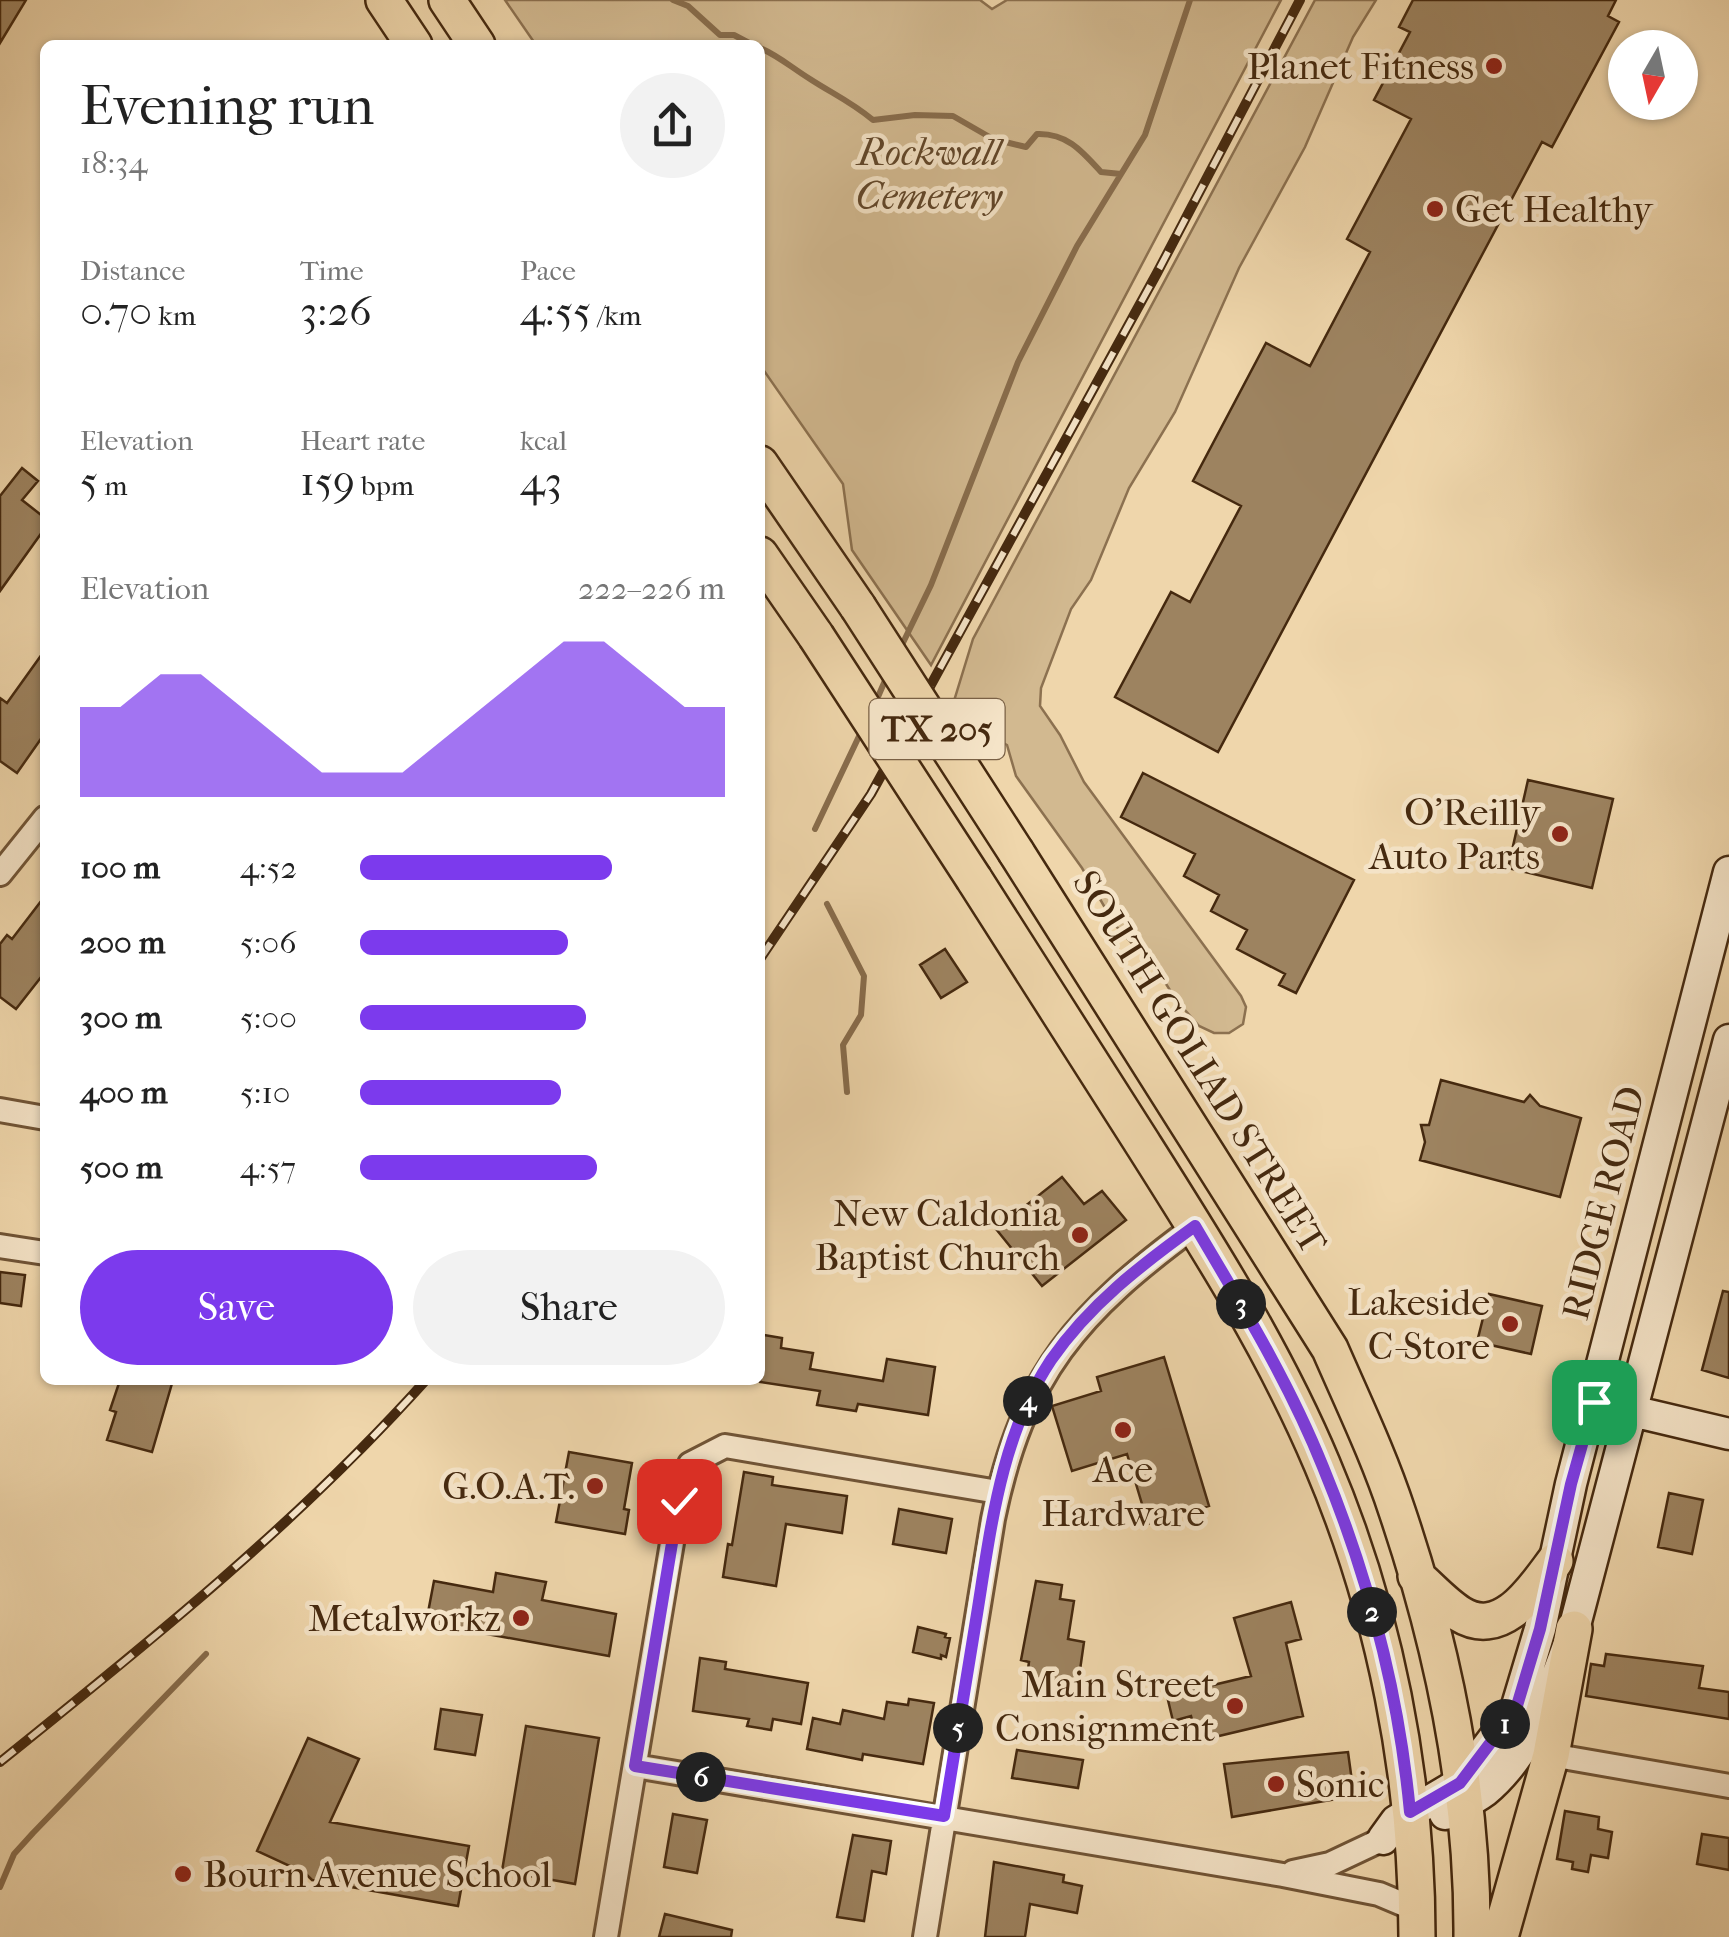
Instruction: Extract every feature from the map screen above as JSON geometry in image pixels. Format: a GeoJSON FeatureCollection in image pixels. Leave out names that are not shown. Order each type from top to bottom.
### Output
{"type":"FeatureCollection","features":[{"type":"Feature","properties":{"kind":"main road"},"geometry":{"type":"LineString","coordinates":[[384,0],[411,40]]}},
{"type":"Feature","properties":{"kind":"main road"},"geometry":{"type":"LineString","coordinates":[[446,0],[473,40]]}},
{"type":"Feature","properties":{"kind":"main road","name":"SOUTH GOLIAD STREET"},"geometry":{"type":"LineString","coordinates":[[765,471],[1016,852],[1330,1349],[1397,1510],[1446,1691],[1461,1794],[1472,1937]]}},
{"type":"Feature","properties":{"kind":"main road","name":"TX 205"},"geometry":{"type":"LineString","coordinates":[[765,562],[974,879],[1195,1226],[1266,1348],[1324,1467],[1363,1578],[1394,1704],[1402,1828],[1417,1924]]}},
{"type":"Feature","properties":{"kind":"main road","name":"RIDGE ROAD"},"geometry":{"type":"LineString","coordinates":[[1461,1794],[1516,1709],[1540,1629],[1729,872]]}},
{"type":"Feature","properties":{"kind":"main road","name":"RIDGE ROAD"},"geometry":{"type":"LineString","coordinates":[[1402,1828],[1461,1794],[1486,1790],[1547,1707],[1574,1629],[1729,1040]]}},
{"type":"Feature","properties":{"kind":"main road"},"geometry":{"type":"LineString","coordinates":[[1597,1391],[1729,1418]]}},
{"type":"Feature","properties":{"kind":"main road"},"geometry":{"type":"LineString","coordinates":[[1635,1401],[1729,1434]]}},
{"type":"Feature","properties":{"kind":"main road"},"geometry":{"type":"LineString","coordinates":[[1416,1576],[1462,1615],[1481,1620],[1505,1616],[1523,1604],[1555,1561]]}},
{"type":"Feature","properties":{"kind":"main road"},"geometry":{"type":"LineString","coordinates":[[1500,1937],[1552,1755],[1574,1629]]}},
{"type":"Feature","properties":{"kind":"street"},"geometry":{"type":"LineString","coordinates":[[0,874],[40,824]]}},
{"type":"Feature","properties":{"kind":"street"},"geometry":{"type":"LineString","coordinates":[[0,1110],[40,1117]]}},
{"type":"Feature","properties":{"kind":"street"},"geometry":{"type":"LineString","coordinates":[[925,1937],[998,1492],[1026,1406],[1069,1336],[1124,1279],[1195,1226]]}},
{"type":"Feature","properties":{"kind":"street"},"geometry":{"type":"LineString","coordinates":[[0,1246],[40,1253]]}},
{"type":"Feature","properties":{"kind":"street"},"geometry":{"type":"LineString","coordinates":[[606,1937],[679,1501],[690,1464],[724,1446],[998,1492]]}},
{"type":"Feature","properties":{"kind":"street"},"geometry":{"type":"LineString","coordinates":[[1552,1755],[1729,1786]]}},
{"type":"Feature","properties":{"kind":"street"},"geometry":{"type":"LineString","coordinates":[[635,1766],[944,1816],[1378,1894],[1417,1924]]}},
{"type":"Feature","properties":{"kind":"street"},"geometry":{"type":"LineString","coordinates":[[1283,1875],[1330,1864],[1402,1828]]}},
{"type":"Feature","properties":{"kind":"green space","name":"Rockwall Cemetery"},"geometry":{"type":"Polygon","coordinates":[[[505,0],[980,0],[992,9],[1007,0],[1281,0],[931,665],[852,550],[843,484],[765,372],[765,40],[533,40],[505,0]]]}},
{"type":"Feature","properties":{"kind":"green space"},"geometry":{"type":"Polygon","coordinates":[[[1315,0],[1376,0],[1353,37],[1305,147],[1239,268],[1175,412],[1129,488],[1091,580],[1071,609],[1041,688],[1040,706],[1084,782],[1241,996],[1246,1007],[1243,1024],[1229,1033],[1214,1033],[1199,1026],[1159,973],[1115,925],[1082,868],[1016,776],[1007,745],[969,723],[954,701],[973,639],[1315,0]]]}},
{"type":"Feature","properties":{"kind":"building"},"geometry":{"type":"Polygon","coordinates":[[[0,0],[26,0],[0,43],[0,0]]]}},
{"type":"Feature","properties":{"kind":"building"},"geometry":{"type":"Polygon","coordinates":[[[1413,0],[1616,0],[1608,16],[1619,22],[1615,30],[1608,30],[1608,43],[1552,147],[1542,142],[1218,752],[1115,697],[1171,592],[1190,602],[1241,506],[1193,481],[1266,343],[1310,366],[1370,252],[1347,239],[1411,119],[1374,100],[1410,32],[1399,27],[1413,0]]]}},
{"type":"Feature","properties":{"kind":"building"},"geometry":{"type":"Polygon","coordinates":[[[22,468],[38,481],[22,500],[40,514],[40,535],[0,591],[0,496],[22,468]]]}},
{"type":"Feature","properties":{"kind":"building"},"geometry":{"type":"Polygon","coordinates":[[[40,657],[40,740],[17,773],[0,761],[0,698],[7,703],[40,657]]]}},
{"type":"Feature","properties":{"kind":"building"},"geometry":{"type":"Polygon","coordinates":[[[1143,773],[1354,880],[1296,993],[1279,985],[1285,974],[1237,949],[1247,930],[1211,911],[1219,895],[1184,876],[1195,854],[1121,817],[1143,773]]]}},
{"type":"Feature","properties":{"kind":"building","name":"O'Reilly Auto Parts"},"geometry":{"type":"Polygon","coordinates":[[[1528,780],[1613,799],[1592,888],[1508,868],[1528,780]]]}},
{"type":"Feature","properties":{"kind":"building"},"geometry":{"type":"Polygon","coordinates":[[[40,903],[40,978],[16,1009],[0,997],[0,944],[7,935],[12,939],[40,903]]]}},
{"type":"Feature","properties":{"kind":"building"},"geometry":{"type":"Polygon","coordinates":[[[945,949],[967,982],[941,998],[920,965],[945,949]]]}},
{"type":"Feature","properties":{"kind":"building"},"geometry":{"type":"Polygon","coordinates":[[[1441,1080],[1524,1102],[1530,1095],[1540,1106],[1581,1118],[1560,1197],[1420,1160],[1425,1142],[1421,1125],[1429,1125],[1441,1080]]]}},
{"type":"Feature","properties":{"kind":"building"},"geometry":{"type":"Polygon","coordinates":[[[1062,1177],[1084,1204],[1102,1191],[1126,1220],[1042,1286],[996,1229],[1062,1177]]]}},
{"type":"Feature","properties":{"kind":"building"},"geometry":{"type":"Polygon","coordinates":[[[0,1272],[25,1275],[21,1306],[0,1303],[0,1272]]]}},
{"type":"Feature","properties":{"kind":"building"},"geometry":{"type":"Polygon","coordinates":[[[1723,1291],[1729,1292],[1729,1378],[1702,1370],[1723,1291]]]}},
{"type":"Feature","properties":{"kind":"building","name":"Lakeside C-Store"},"geometry":{"type":"Polygon","coordinates":[[[1489,1294],[1542,1306],[1531,1354],[1477,1342],[1489,1294]]]}},
{"type":"Feature","properties":{"kind":"building"},"geometry":{"type":"Polygon","coordinates":[[[765,1335],[782,1338],[781,1348],[813,1353],[810,1369],[883,1381],[887,1359],[935,1367],[928,1415],[858,1404],[856,1411],[817,1405],[820,1391],[765,1383],[765,1335]]]}},
{"type":"Feature","properties":{"kind":"building","name":"Ace Hardware"},"geometry":{"type":"Polygon","coordinates":[[[1164,1357],[1209,1506],[1148,1524],[1127,1454],[1072,1471],[1052,1406],[1101,1391],[1097,1377],[1164,1357]]]}},
{"type":"Feature","properties":{"kind":"building"},"geometry":{"type":"Polygon","coordinates":[[[118,1385],[172,1385],[152,1452],[107,1440],[116,1412],[110,1410],[118,1385]]]}},
{"type":"Feature","properties":{"kind":"building","name":"G.O.A.T."},"geometry":{"type":"Polygon","coordinates":[[[569,1452],[632,1463],[624,1509],[629,1510],[625,1534],[556,1522],[569,1452]]]}},
{"type":"Feature","properties":{"kind":"building"},"geometry":{"type":"Polygon","coordinates":[[[744,1472],[773,1477],[772,1485],[847,1496],[842,1533],[786,1524],[776,1586],[723,1577],[744,1472]]]}},
{"type":"Feature","properties":{"kind":"building"},"geometry":{"type":"Polygon","coordinates":[[[1669,1493],[1703,1500],[1692,1554],[1658,1547],[1669,1493]]]}},
{"type":"Feature","properties":{"kind":"building"},"geometry":{"type":"Polygon","coordinates":[[[899,1509],[952,1519],[946,1553],[893,1544],[899,1509]]]}},
{"type":"Feature","properties":{"kind":"building","name":"Metalworkz"},"geometry":{"type":"Polygon","coordinates":[[[496,1573],[546,1582],[542,1600],[616,1614],[609,1656],[426,1623],[434,1581],[493,1592],[496,1573]]]}},
{"type":"Feature","properties":{"kind":"building"},"geometry":{"type":"Polygon","coordinates":[[[1036,1581],[1062,1585],[1060,1599],[1074,1601],[1068,1639],[1084,1642],[1078,1684],[1027,1676],[1029,1662],[1021,1660],[1036,1581]]]}},
{"type":"Feature","properties":{"kind":"building","name":"Main Street Consignment"},"geometry":{"type":"Polygon","coordinates":[[[1291,1602],[1301,1639],[1286,1643],[1303,1716],[1198,1741],[1191,1716],[1173,1721],[1167,1696],[1251,1676],[1234,1618],[1291,1602]]]}},
{"type":"Feature","properties":{"kind":"building"},"geometry":{"type":"Polygon","coordinates":[[[918,1627],[950,1638],[946,1657],[913,1652],[918,1627]]]}},
{"type":"Feature","properties":{"kind":"building"},"geometry":{"type":"Polygon","coordinates":[[[1606,1654],[1703,1666],[1699,1688],[1729,1692],[1729,1719],[1586,1696],[1591,1664],[1604,1666],[1606,1654]]]}},
{"type":"Feature","properties":{"kind":"building"},"geometry":{"type":"Polygon","coordinates":[[[700,1658],[726,1662],[725,1669],[808,1683],[801,1724],[773,1719],[771,1730],[747,1726],[749,1719],[693,1711],[700,1658]]]}},
{"type":"Feature","properties":{"kind":"building"},"geometry":{"type":"Polygon","coordinates":[[[909,1699],[934,1703],[923,1764],[863,1754],[862,1760],[807,1749],[813,1718],[840,1724],[843,1710],[884,1719],[887,1702],[908,1705],[909,1699]]]}},
{"type":"Feature","properties":{"kind":"building"},"geometry":{"type":"Polygon","coordinates":[[[441,1709],[482,1715],[475,1755],[435,1749],[441,1709]]]}},
{"type":"Feature","properties":{"kind":"building"},"geometry":{"type":"Polygon","coordinates":[[[526,1726],[599,1738],[575,1884],[502,1871],[526,1726]]]}},
{"type":"Feature","properties":{"kind":"building"},"geometry":{"type":"Polygon","coordinates":[[[308,1738],[359,1759],[330,1822],[469,1846],[458,1906],[312,1880],[257,1851],[308,1738]]]}},
{"type":"Feature","properties":{"kind":"building"},"geometry":{"type":"Polygon","coordinates":[[[1017,1750],[1083,1760],[1078,1788],[1012,1778],[1017,1750]]]}},
{"type":"Feature","properties":{"kind":"building","name":"Sonic"},"geometry":{"type":"Polygon","coordinates":[[[1348,1752],[1354,1796],[1232,1817],[1224,1764],[1348,1752]]]}},
{"type":"Feature","properties":{"kind":"building"},"geometry":{"type":"Polygon","coordinates":[[[1565,1811],[1599,1817],[1598,1829],[1612,1832],[1608,1858],[1591,1855],[1588,1872],[1572,1869],[1573,1862],[1557,1859],[1565,1811]]]}},
{"type":"Feature","properties":{"kind":"building"},"geometry":{"type":"Polygon","coordinates":[[[673,1814],[707,1820],[697,1873],[664,1867],[673,1814]]]}},
{"type":"Feature","properties":{"kind":"building"},"geometry":{"type":"Polygon","coordinates":[[[1702,1834],[1729,1838],[1729,1870],[1697,1864],[1702,1834]]]}},
{"type":"Feature","properties":{"kind":"building"},"geometry":{"type":"Polygon","coordinates":[[[853,1835],[891,1841],[886,1874],[872,1871],[864,1921],[837,1917],[853,1835]]]}},
{"type":"Feature","properties":{"kind":"building"},"geometry":{"type":"Polygon","coordinates":[[[994,1862],[1064,1875],[1063,1882],[1082,1886],[1077,1913],[1030,1904],[1025,1937],[985,1937],[994,1862]]]}},
{"type":"Feature","properties":{"kind":"building"},"geometry":{"type":"Polygon","coordinates":[[[665,1914],[732,1930],[731,1937],[659,1937],[665,1914]]]}},
{"type":"Feature","properties":{"kind":"waterway"},"geometry":{"type":"LineString","coordinates":[[673,0],[688,6],[720,35],[744,40]]}},
{"type":"Feature","properties":{"kind":"waterway"},"geometry":{"type":"LineString","coordinates":[[899,651],[931,585],[1018,362],[1077,246],[1145,135],[1190,0]]}},
{"type":"Feature","properties":{"kind":"waterway"},"geometry":{"type":"LineString","coordinates":[[765,51],[873,120],[953,116],[993,139],[1026,147],[1037,134],[1048,134],[1073,145],[1101,172],[1121,174]]}},
{"type":"Feature","properties":{"kind":"waterway"},"geometry":{"type":"LineString","coordinates":[[874,706],[887,676]]}},
{"type":"Feature","properties":{"kind":"waterway"},"geometry":{"type":"LineString","coordinates":[[815,829],[862,730]]}},
{"type":"Feature","properties":{"kind":"waterway"},"geometry":{"type":"LineString","coordinates":[[827,904],[864,976],[861,1015],[843,1045],[847,1092]]}},
{"type":"Feature","properties":{"kind":"waterway"},"geometry":{"type":"LineString","coordinates":[[0,1887],[14,1854],[206,1654]]}},
{"type":"Feature","properties":{"kind":"railway"},"geometry":{"type":"LineString","coordinates":[[765,952],[871,794],[1157,273],[1300,0]]}},
{"type":"Feature","properties":{"kind":"railway"},"geometry":{"type":"LineString","coordinates":[[0,1762],[274,1532],[421,1385]]}},
{"type":"Feature","properties":{"kind":"place","name":"Planet Fitness"},"geometry":{"type":"Point","coordinates":[1494,66]}},
{"type":"Feature","properties":{"kind":"place","name":"Get Healthy"},"geometry":{"type":"Point","coordinates":[1435,209]}},
{"type":"Feature","properties":{"kind":"place","name":"O'Reilly Auto Parts"},"geometry":{"type":"Point","coordinates":[1560,834]}},
{"type":"Feature","properties":{"kind":"place","name":"New Caldonia Baptist Church"},"geometry":{"type":"Point","coordinates":[1080,1235]}},
{"type":"Feature","properties":{"kind":"place","name":"Lakeside C-Store"},"geometry":{"type":"Point","coordinates":[1510,1324]}},
{"type":"Feature","properties":{"kind":"place","name":"Ace Hardware"},"geometry":{"type":"Point","coordinates":[1123,1430]}},
{"type":"Feature","properties":{"kind":"place","name":"G.O.A.T."},"geometry":{"type":"Point","coordinates":[595,1486]}},
{"type":"Feature","properties":{"kind":"place","name":"Metalworkz"},"geometry":{"type":"Point","coordinates":[521,1618]}},
{"type":"Feature","properties":{"kind":"place","name":"Main Street Consignment"},"geometry":{"type":"Point","coordinates":[1235,1706]}},
{"type":"Feature","properties":{"kind":"place","name":"Sonic"},"geometry":{"type":"Point","coordinates":[1276,1784]}},
{"type":"Feature","properties":{"kind":"place","name":"Bourn Avenue School"},"geometry":{"type":"Point","coordinates":[183,1874]}},
{"type":"Feature","properties":{"kind":"route"},"geometry":{"type":"LineString","coordinates":[[679,1501],[635,1766],[944,1816],[992,1519],[1006,1459],[1026,1406],[1069,1336],[1102,1299],[1195,1226],[1258,1333],[1324,1467],[1363,1578],[1386,1668],[1410,1812],[1460,1783],[1516,1709],[1540,1629],[1571,1484],[1594,1402]]}}]}
